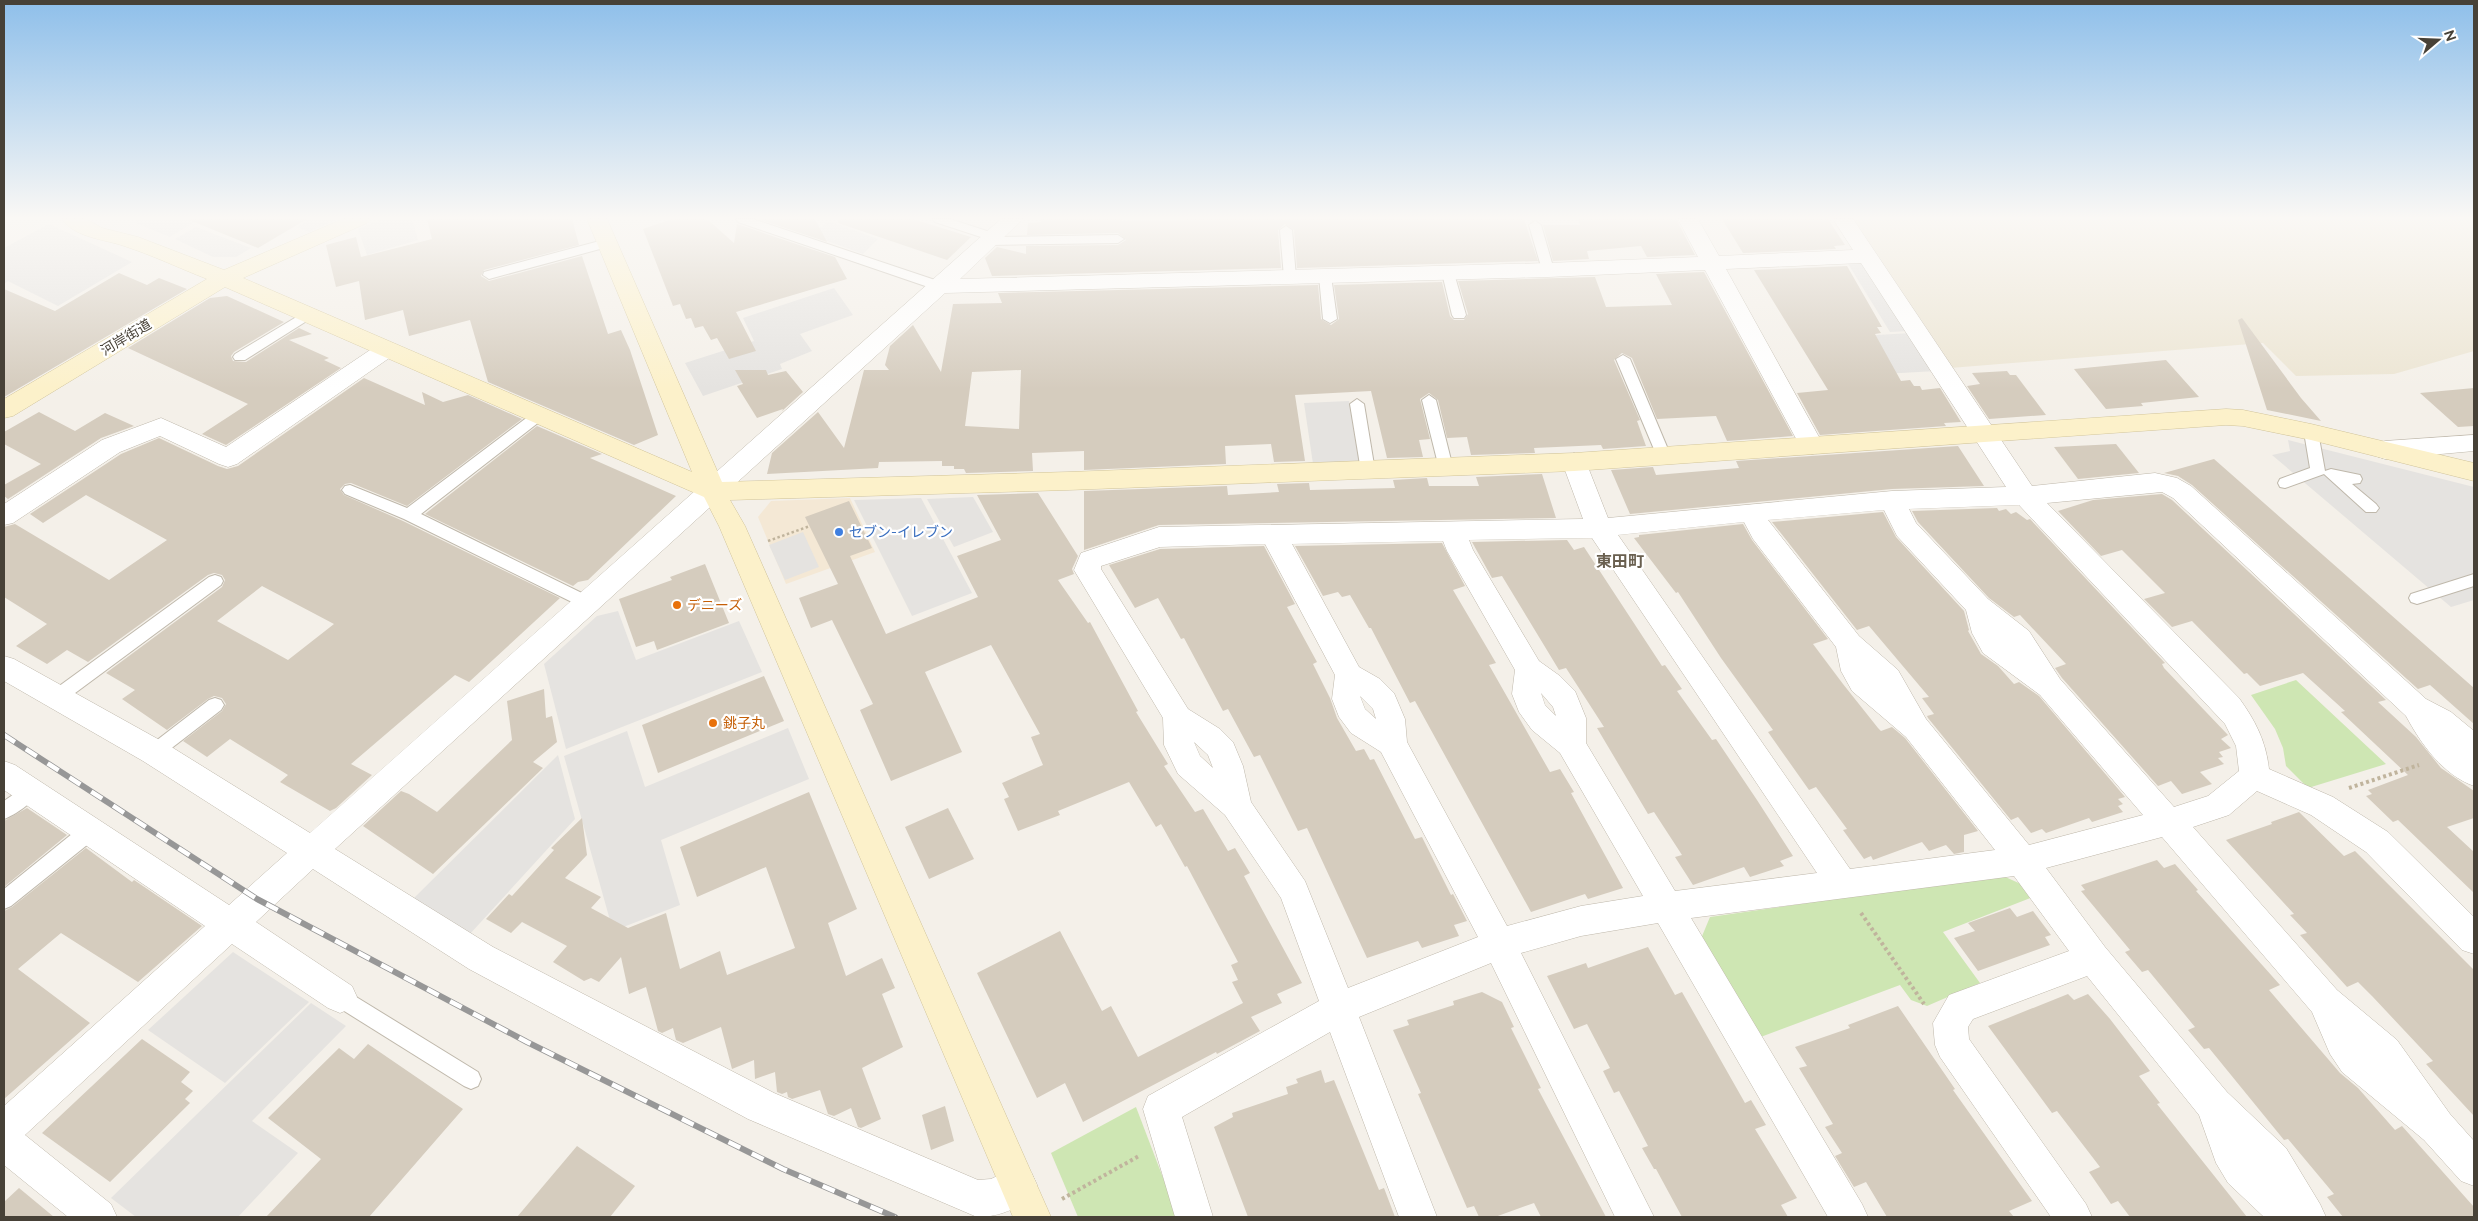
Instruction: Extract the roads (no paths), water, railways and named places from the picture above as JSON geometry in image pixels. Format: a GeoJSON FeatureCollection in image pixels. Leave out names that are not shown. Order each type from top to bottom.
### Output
{"type":"FeatureCollection","features":[{"type":"Feature","properties":{"kind":"street"},"geometry":{"type":"LineString","coordinates":[[219,276],[714,491],[1368,471],[1574,462],[1663,454],[1812,446],[2226,418],[2243,418],[2312,432],[2474,472]]}},
{"type":"Feature","properties":{"kind":"street","name":"河岸街道"},"geometry":{"type":"LineString","coordinates":[[8,404],[229,276]]}},
{"type":"Feature","properties":{"kind":"street"},"geometry":{"type":"LineString","coordinates":[[621,276],[1032,1217]]}},
{"type":"Feature","properties":{"kind":"street"},"geometry":{"type":"LineString","coordinates":[[4,1130],[310,850],[714,491],[950,276]]}},
{"type":"Feature","properties":{"kind":"street"},"geometry":{"type":"LineString","coordinates":[[939,286],[1325,276]]}},
{"type":"Feature","properties":{"kind":"street"},"geometry":{"type":"LineString","coordinates":[[1720,276],[1812,446]]}},
{"type":"Feature","properties":{"kind":"street"},"geometry":{"type":"LineString","coordinates":[[1881,276],[2025,496],[2229,706],[2245,728],[2252,747],[2254,776]]}},
{"type":"Feature","properties":{"kind":"street"},"geometry":{"type":"LineString","coordinates":[[4,516],[111,446],[161,426],[228,458],[387,350]]}},
{"type":"Feature","properties":{"kind":"street"},"geometry":{"type":"LineString","coordinates":[[2385,450],[2474,443]]}},
{"type":"Feature","properties":{"kind":"street"},"geometry":{"type":"LineString","coordinates":[[1574,462],[1599,528],[1843,885]]}},
{"type":"Feature","properties":{"kind":"street"},"geometry":{"type":"LineString","coordinates":[[1418,1217],[1294,891],[1236,806],[1221,748],[1200,730],[1178,717],[1087,570],[1090,560],[1159,536],[1599,528],[1892,500],[2025,496],[2155,482],[2168,484],[2182,492],[2416,706],[2428,732],[2462,751],[2474,773]]}},
{"type":"Feature","properties":{"kind":"street"},"geometry":{"type":"LineString","coordinates":[[1892,500],[1906,529],[1978,606],[2019,639],[2050,687],[2325,1001],[2385,1052],[2437,1127],[2474,1168]]}},
{"type":"Feature","properties":{"kind":"street"},"geometry":{"type":"LineString","coordinates":[[1751,512],[1762,532],[1849,644],[1888,678],[1916,728],[2022,861],[2093,958],[2214,1105],[2273,1161],[2307,1217]]}},
{"type":"Feature","properties":{"kind":"street"},"geometry":{"type":"LineString","coordinates":[[1454,531],[1460,551],[1529,669],[1548,681],[1564,696],[1573,724],[1571,744],[1665,908],[1849,1217]]}},
{"type":"Feature","properties":{"kind":"street"},"geometry":{"type":"LineString","coordinates":[[1273,534],[1349,675],[1344,689],[1348,708],[1359,724],[1392,743],[1499,944],[1635,1217]]}},
{"type":"Feature","properties":{"kind":"street"},"geometry":{"type":"LineString","coordinates":[[4,668],[154,752],[481,958],[761,1106],[978,1199],[994,1198],[1018,1186]]}},
{"type":"Feature","properties":{"kind":"street"},"geometry":{"type":"LineString","coordinates":[[4,774],[340,997]]}},
{"type":"Feature","properties":{"kind":"street"},"geometry":{"type":"LineString","coordinates":[[2254,776],[2322,806],[2377,842],[2474,940]]}},
{"type":"Feature","properties":{"kind":"street"},"geometry":{"type":"LineString","coordinates":[[1194,1217],[1161,1109],[1340,1008],[1499,944],[1581,922],[1665,908],[2022,861],[2168,822],[2218,806],[2254,776]]}},
{"type":"Feature","properties":{"kind":"street"},"geometry":{"type":"LineString","coordinates":[[2072,1217],[1952,1045],[1950,1023],[1961,1007],[2093,958]]}},
{"type":"Feature","properties":{"kind":"street"},"geometry":{"type":"LineString","coordinates":[[2214,1105],[2229,1150],[2241,1170],[2291,1217]]}},
{"type":"Feature","properties":{"kind":"street"},"geometry":{"type":"LineString","coordinates":[[4,1142],[98,1217]]}},
{"type":"Feature","properties":{"kind":"lane"},"geometry":{"type":"LineString","coordinates":[[910,276],[939,286]]}},
{"type":"Feature","properties":{"kind":"lane"},"geometry":{"type":"LineString","coordinates":[[1325,276],[1330,319]]}},
{"type":"Feature","properties":{"kind":"lane"},"geometry":{"type":"LineString","coordinates":[[1449,276],[1460,315]]}},
{"type":"Feature","properties":{"kind":"lane"},"geometry":{"type":"LineString","coordinates":[[240,356],[308,314]]}},
{"type":"Feature","properties":{"kind":"lane"},"geometry":{"type":"LineString","coordinates":[[1623,360],[1663,454]]}},
{"type":"Feature","properties":{"kind":"lane"},"geometry":{"type":"LineString","coordinates":[[1430,400],[1446,468]]}},
{"type":"Feature","properties":{"kind":"lane"},"geometry":{"type":"LineString","coordinates":[[1357,404],[1368,471]]}},
{"type":"Feature","properties":{"kind":"lane"},"geometry":{"type":"LineString","coordinates":[[409,515],[538,416]]}},
{"type":"Feature","properties":{"kind":"lane"},"geometry":{"type":"LineString","coordinates":[[2312,432],[2325,473],[2371,508]]}},
{"type":"Feature","properties":{"kind":"lane"},"geometry":{"type":"LineString","coordinates":[[2285,483],[2325,473],[2354,479]]}},
{"type":"Feature","properties":{"kind":"lane"},"geometry":{"type":"LineString","coordinates":[[350,490],[409,515],[588,603]]}},
{"type":"Feature","properties":{"kind":"lane"},"geometry":{"type":"LineString","coordinates":[[2417,598],[2474,580]]}},
{"type":"Feature","properties":{"kind":"lane"},"geometry":{"type":"LineString","coordinates":[[57,697],[215,581]]}},
{"type":"Feature","properties":{"kind":"lane"},"geometry":{"type":"LineString","coordinates":[[154,752],[215,705]]}},
{"type":"Feature","properties":{"kind":"lane"},"geometry":{"type":"LineString","coordinates":[[4,811],[30,791]]}},
{"type":"Feature","properties":{"kind":"lane"},"geometry":{"type":"LineString","coordinates":[[4,900],[90,831]]}},
{"type":"Feature","properties":{"kind":"lane"},"geometry":{"type":"LineString","coordinates":[[340,997],[471,1079]]}},
{"type":"Feature","properties":{"kind":"railway"},"geometry":{"type":"LineString","coordinates":[[4,735],[257,899],[527,1042],[783,1169],[895,1217]]}},
{"type":"Feature","properties":{"kind":"place","name":"セブン-イレブン"},"geometry":{"type":"Point","coordinates":[839,532]}},
{"type":"Feature","properties":{"kind":"place","name":"デニーズ"},"geometry":{"type":"Point","coordinates":[677,605]}},
{"type":"Feature","properties":{"kind":"place","name":"銚子丸"},"geometry":{"type":"Point","coordinates":[713,723]}},
{"type":"Feature","properties":{"kind":"district","name":"東田町"},"geometry":{"type":"Point","coordinates":[1620,561]}}]}
